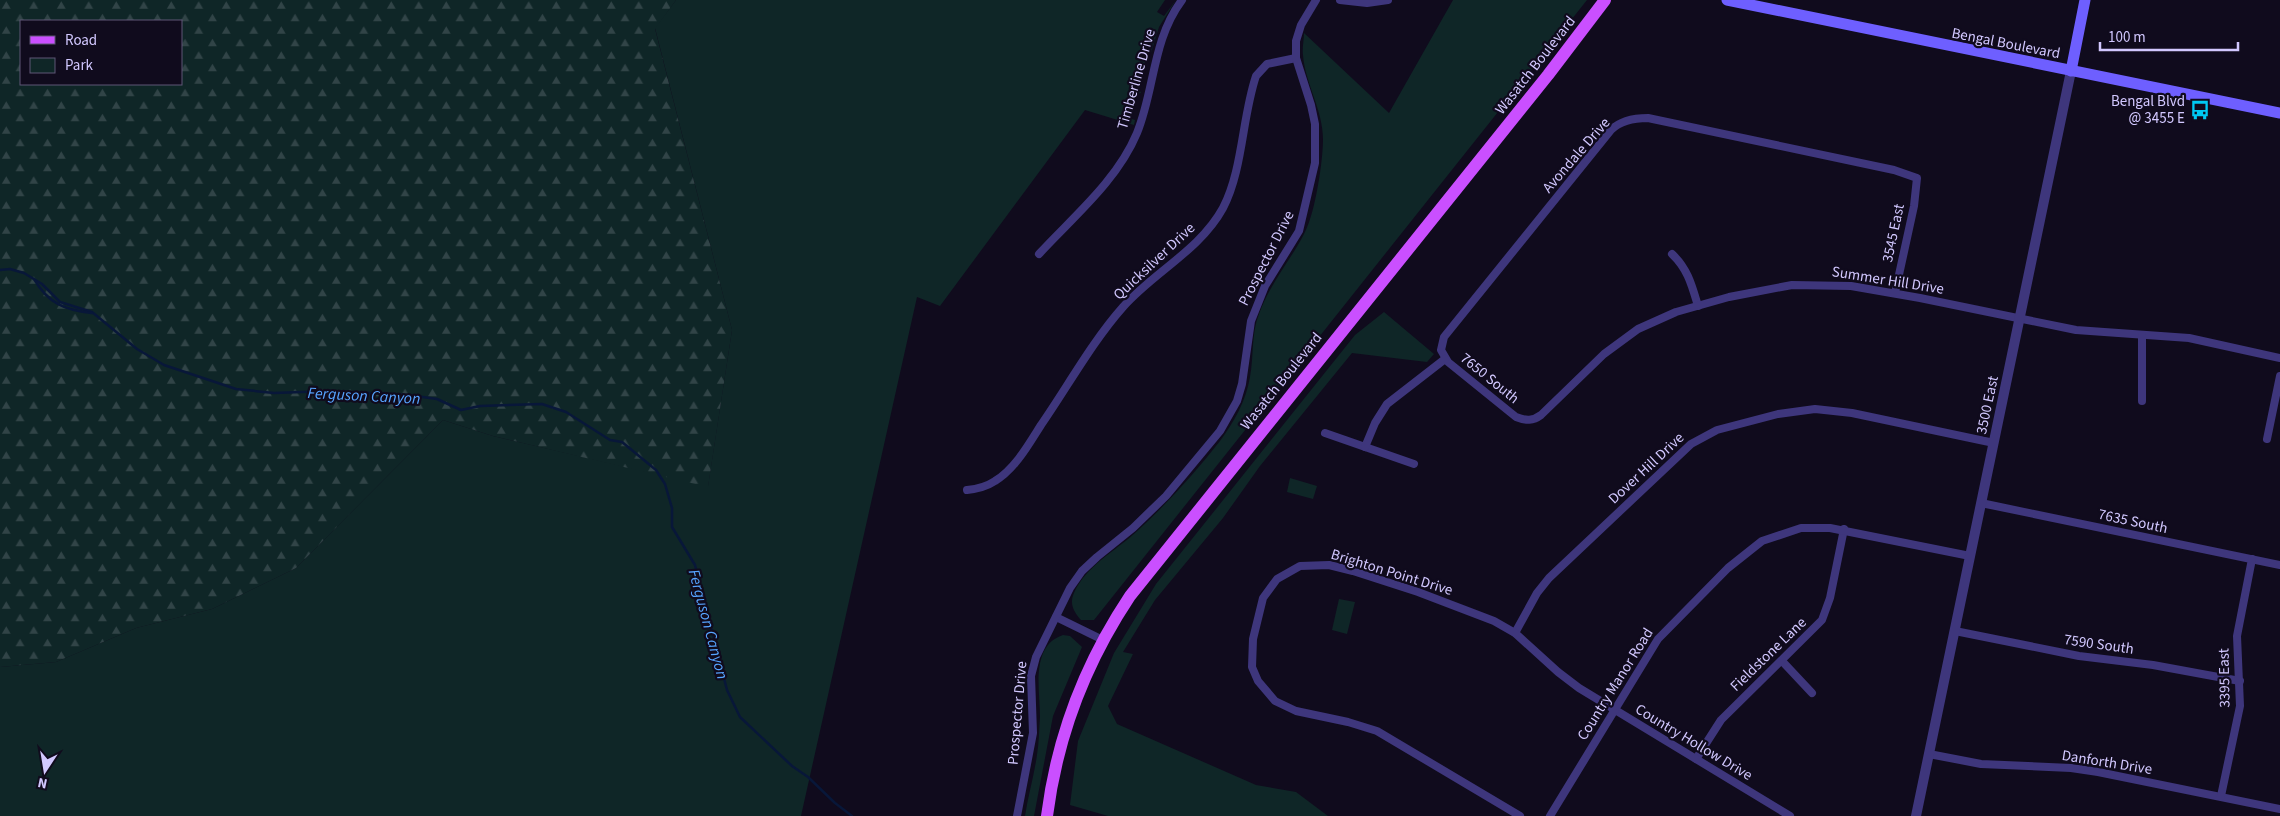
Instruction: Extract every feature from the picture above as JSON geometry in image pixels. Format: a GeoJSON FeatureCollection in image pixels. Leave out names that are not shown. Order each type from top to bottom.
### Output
{"type":"FeatureCollection","features":[{"type":"Feature","properties":{"kind":"main road","name":"Wasatch Boulevard"},"geometry":{"type":"LineString","coordinates":[[1047,816],[1057,762],[1066,729],[1083,684],[1103,640],[1130,596],[1515,117],[1605,0]]}},
{"type":"Feature","properties":{"kind":"main road","name":"Bengal Boulevard"},"geometry":{"type":"LineString","coordinates":[[1730,0],[2071,72],[2280,113]]}},
{"type":"Feature","properties":{"kind":"main road","name":"3500 East"},"geometry":{"type":"LineString","coordinates":[[2071,72],[2085,0]]}},
{"type":"Feature","properties":{"kind":"street","name":"Timberline Drive"},"geometry":{"type":"LineString","coordinates":[[1039,254],[1114,172],[1131,145],[1141,120],[1163,32],[1182,0]]}},
{"type":"Feature","properties":{"kind":"street","name":"Prospector Drive"},"geometry":{"type":"LineString","coordinates":[[1018,816],[1033,733],[1031,676],[1036,657],[1070,588],[1082,571],[1097,556],[1133,528],[1166,496],[1220,431],[1237,401],[1242,384],[1251,321],[1265,286],[1299,232],[1315,163],[1315,124],[1296,58],[1296,41],[1301,25],[1316,0]]}},
{"type":"Feature","properties":{"kind":"street"},"geometry":{"type":"LineString","coordinates":[[1340,0],[1367,3],[1388,0]]}},
{"type":"Feature","properties":{"kind":"street","name":"Quicksilver Drive"},"geometry":{"type":"LineString","coordinates":[[967,490],[980,488],[997,480],[1012,465],[1118,313],[1141,289],[1205,234],[1215,221],[1230,192],[1256,76],[1267,64],[1296,58]]}},
{"type":"Feature","properties":{"kind":"street","name":"3500 East"},"geometry":{"type":"LineString","coordinates":[[1916,816],[2071,72]]}},
{"type":"Feature","properties":{"kind":"street","name":"Avondale Drive"},"geometry":{"type":"LineString","coordinates":[[1441,350],[1444,337],[1611,130],[1629,120],[1648,118],[1894,170],[1917,178]]}},
{"type":"Feature","properties":{"kind":"street","name":"3545 East"},"geometry":{"type":"LineString","coordinates":[[1895,293],[1914,206],[1917,178]]}},
{"type":"Feature","properties":{"kind":"street"},"geometry":{"type":"LineString","coordinates":[[1672,254],[1688,274],[1698,306]]}},
{"type":"Feature","properties":{"kind":"street","name":"Summer Hill Drive"},"geometry":{"type":"LineString","coordinates":[[1527,420],[1532,420],[1541,415],[1621,340],[1657,320],[1698,306],[1761,289],[1792,285],[1851,286],[1895,293],[2076,330],[2190,338],[2280,358]]}},
{"type":"Feature","properties":{"kind":"street"},"geometry":{"type":"LineString","coordinates":[[2142,335],[2142,401]]}},
{"type":"Feature","properties":{"kind":"street","name":"7650 South"},"geometry":{"type":"LineString","coordinates":[[1441,350],[1445,359],[1516,417],[1527,420]]}},
{"type":"Feature","properties":{"kind":"street"},"geometry":{"type":"LineString","coordinates":[[1365,447],[1375,423],[1386,404],[1445,359]]}},
{"type":"Feature","properties":{"kind":"street"},"geometry":{"type":"LineString","coordinates":[[2267,439],[2280,376]]}},
{"type":"Feature","properties":{"kind":"street","name":"Dover Hill Drive"},"geometry":{"type":"LineString","coordinates":[[1515,633],[1537,594],[1549,578],[1691,444],[1708,433],[1778,414],[1815,409],[1852,413],[1994,443]]}},
{"type":"Feature","properties":{"kind":"street"},"geometry":{"type":"LineString","coordinates":[[1325,433],[1414,464]]}},
{"type":"Feature","properties":{"kind":"street","name":"7635 South"},"geometry":{"type":"LineString","coordinates":[[1981,503],[2280,565]]}},
{"type":"Feature","properties":{"kind":"street","name":"Country Manor Road"},"geometry":{"type":"LineString","coordinates":[[1550,816],[1663,633],[1744,553],[1762,541],[1801,528],[1844,529],[1970,556]]}},
{"type":"Feature","properties":{"kind":"street","name":"Fieldstone Lane"},"geometry":{"type":"LineString","coordinates":[[1696,759],[1721,720],[1815,629],[1825,615],[1844,529]]}},
{"type":"Feature","properties":{"kind":"street","name":"3395 East"},"geometry":{"type":"LineString","coordinates":[[2221,796],[2240,706],[2237,636],[2252,559]]}},
{"type":"Feature","properties":{"kind":"street","name":"Brighton Point Drive"},"geometry":{"type":"LineString","coordinates":[[1515,633],[1474,612],[1418,592],[1329,565],[1314,564],[1300,566],[1286,572],[1269,588],[1260,610],[1251,652],[1252,667],[1258,681],[1266,693],[1285,707],[1377,731],[1520,816]]}},
{"type":"Feature","properties":{"kind":"street"},"geometry":{"type":"LineString","coordinates":[[1056,617],[1103,640]]}},
{"type":"Feature","properties":{"kind":"street","name":"7590 South"},"geometry":{"type":"LineString","coordinates":[[1955,631],[2079,656],[2153,665],[2240,681]]}},
{"type":"Feature","properties":{"kind":"street","name":"Country Hollow Drive"},"geometry":{"type":"LineString","coordinates":[[1515,633],[1558,672],[1614,710],[1790,816]]}},
{"type":"Feature","properties":{"kind":"street"},"geometry":{"type":"LineString","coordinates":[[1782,661],[1812,693]]}},
{"type":"Feature","properties":{"kind":"street","name":"Danforth Drive"},"geometry":{"type":"LineString","coordinates":[[1929,754],[1981,764],[2072,768],[2098,772],[2280,809]]}},
{"type":"Feature","properties":{"kind":"green space"},"geometry":{"type":"Polygon","coordinates":[[[0,0],[676,0],[655,29],[732,330],[708,487],[493,436],[443,420],[296,568],[212,609],[136,628],[56,662],[0,667],[0,0]]]}},
{"type":"Feature","properties":{"kind":"green space"},"geometry":{"type":"Polygon","coordinates":[[[676,0],[1165,0],[1157,12],[1164,16],[1176,0],[1159,27],[1151,53],[1147,52],[1139,89],[1141,93],[1134,94],[1128,118],[1135,120],[1134,125],[1085,110],[940,306],[917,297],[801,816],[0,816],[0,667],[56,662],[136,628],[212,609],[296,568],[443,420],[493,436],[708,486],[732,330],[655,28],[676,0]]]}},
{"type":"Feature","properties":{"kind":"green space"},"geometry":{"type":"Polygon","coordinates":[[[1453,0],[1587,0],[1094,620],[1081,620],[1074,611],[1072,604],[1074,593],[1079,583],[1093,567],[1135,533],[1179,489],[1220,441],[1235,419],[1242,403],[1250,377],[1256,322],[1269,292],[1305,232],[1318,187],[1323,149],[1322,128],[1304,65],[1304,33],[1389,113],[1453,0]]]}},
{"type":"Feature","properties":{"kind":"green space"},"geometry":{"type":"Polygon","coordinates":[[[1384,312],[1434,354],[1427,362],[1352,353],[1260,466],[1223,518],[1155,600],[1123,652],[1133,654],[1108,706],[1117,724],[1256,785],[1296,792],[1328,816],[1108,816],[1070,805],[1078,741],[1114,653],[1156,584],[1355,335],[1384,312]]]}},
{"type":"Feature","properties":{"kind":"green space"},"geometry":{"type":"Polygon","coordinates":[[[1290,478],[1317,486],[1313,499],[1287,492],[1290,478]]]}},
{"type":"Feature","properties":{"kind":"green space"},"geometry":{"type":"Polygon","coordinates":[[[1339,599],[1355,602],[1347,634],[1332,630],[1339,599]]]}},
{"type":"Feature","properties":{"kind":"green space"},"geometry":{"type":"Polygon","coordinates":[[[1063,635],[1070,636],[1082,647],[1053,716],[1034,816],[1025,816],[1038,746],[1040,717],[1039,670],[1041,659],[1045,649],[1063,635]]]}},
{"type":"Feature","properties":{"kind":"waterway","name":"Ferguson Canyon"},"geometry":{"type":"LineString","coordinates":[[0,270],[10,269],[24,273],[42,284],[60,302],[92,312],[137,349],[164,365],[236,389],[274,393],[329,391],[408,395],[437,399],[461,410],[480,406],[542,404],[566,412],[610,440],[622,442],[656,470],[665,484],[672,508],[672,527],[695,565],[727,690],[740,717],[792,766],[808,777],[835,803],[852,816]]}},
{"type":"Feature","properties":{"kind":"waterway","name":"Ferguson Canyon"},"geometry":{"type":"LineString","coordinates":[[34,279],[51,300],[73,310],[92,313]]}},
{"type":"Feature","properties":{"kind":"place","name":"Bengal Blvd @ 3455 E"},"geometry":{"type":"Point","coordinates":[2200,110]}}]}
